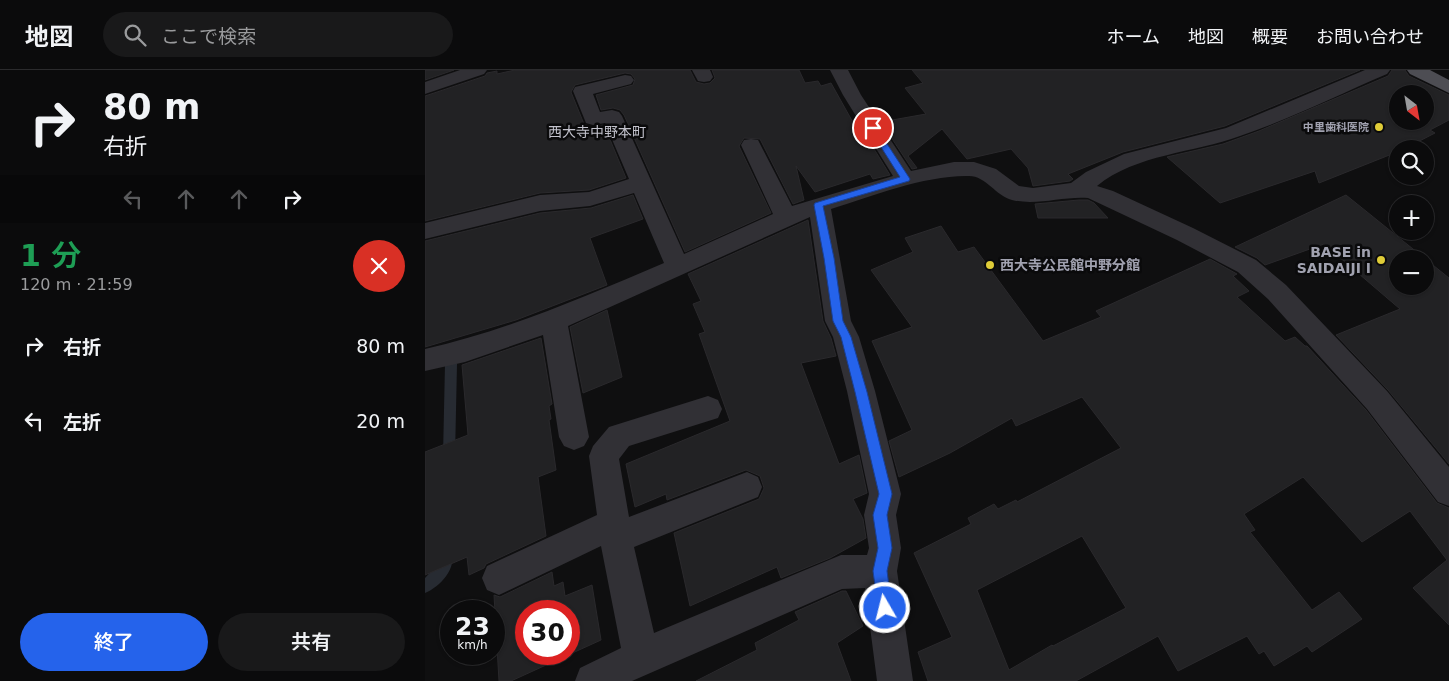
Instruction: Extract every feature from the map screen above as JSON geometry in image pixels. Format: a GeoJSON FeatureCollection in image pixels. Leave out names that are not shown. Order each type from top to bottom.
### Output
{"type":"FeatureCollection","features":[{"type":"Feature","properties":{"kind":"main road"},"geometry":{"type":"LineString","coordinates":[[1416,70],[1449,88]]}},
{"type":"Feature","properties":{"kind":"street"},"geometry":{"type":"LineString","coordinates":[[839,70],[852,95],[906,179]]}},
{"type":"Feature","properties":{"kind":"street"},"geometry":{"type":"LineString","coordinates":[[425,88],[471,71]]}},
{"type":"Feature","properties":{"kind":"street"},"geometry":{"type":"LineString","coordinates":[[1077,190],[1098,173],[1120,163],[1233,132],[1379,71]]}},
{"type":"Feature","properties":{"kind":"street"},"geometry":{"type":"LineString","coordinates":[[625,80],[581,91],[593,119],[612,116],[678,268]]}},
{"type":"Feature","properties":{"kind":"street"},"geometry":{"type":"LineString","coordinates":[[751,145],[786,217]]}},
{"type":"Feature","properties":{"kind":"street"},"geometry":{"type":"LineString","coordinates":[[425,360],[465,351],[554,321],[678,268],[786,217],[819,205],[906,179],[954,169],[974,169],[988,174],[1014,193],[1033,195],[1077,190],[1105,196],[1247,266],[1277,292],[1377,400],[1449,491]]}},
{"type":"Feature","properties":{"kind":"street"},"geometry":{"type":"LineString","coordinates":[[425,231],[540,202],[590,199],[641,182]]}},
{"type":"Feature","properties":{"kind":"street"},"geometry":{"type":"LineString","coordinates":[[819,205],[838,321],[846,337],[885,494],[880,515],[885,548],[880,571],[895,681]]}},
{"type":"Feature","properties":{"kind":"street"},"geometry":{"type":"LineString","coordinates":[[554,321],[574,437]]}},
{"type":"Feature","properties":{"kind":"street"},"geometry":{"type":"LineString","coordinates":[[641,657],[615,530],[604,456],[619,436],[709,409]]}},
{"type":"Feature","properties":{"kind":"street"},"geometry":{"type":"LineString","coordinates":[[499,578],[615,530],[747,487]]}},
{"type":"Feature","properties":{"kind":"street"},"geometry":{"type":"LineString","coordinates":[[593,681],[641,657],[841,572],[880,571]]}},
{"type":"Feature","properties":{"kind":"building"},"geometry":{"type":"Polygon","coordinates":[[[425,70],[454,70],[425,80],[425,70]]]}},
{"type":"Feature","properties":{"kind":"building"},"geometry":{"type":"Polygon","coordinates":[[[515,70],[690,70],[696,82],[704,84],[710,83],[715,78],[712,70],[799,70],[805,83],[818,81],[821,86],[831,83],[855,126],[860,126],[890,175],[873,179],[870,174],[815,192],[796,166],[804,200],[793,204],[760,139],[744,138],[739,146],[771,213],[685,252],[624,115],[620,110],[613,108],[601,110],[596,95],[633,85],[635,79],[631,74],[625,73],[575,85],[571,92],[584,124],[592,127],[604,125],[626,178],[589,190],[540,193],[425,221],[425,96],[485,76],[487,73],[497,71],[497,74],[515,70]]]}},
{"type":"Feature","properties":{"kind":"building"},"geometry":{"type":"Polygon","coordinates":[[[912,70],[1360,70],[1225,126],[1123,152],[1068,174],[1073,179],[1070,181],[1033,186],[1028,168],[1011,149],[967,159],[942,129],[908,156],[917,168],[912,169],[881,122],[926,114],[905,88],[923,83],[912,70]]]}},
{"type":"Feature","properties":{"kind":"building"},"geometry":{"type":"Polygon","coordinates":[[[1392,70],[1405,70],[1409,76],[1428,85],[1389,85],[1389,130],[1430,130],[1435,133],[1421,140],[1389,140],[1389,155],[1319,183],[1315,171],[1220,203],[1167,157],[1223,144],[1259,131],[1388,76],[1392,70]]]}},
{"type":"Feature","properties":{"kind":"building"},"geometry":{"type":"Polygon","coordinates":[[[1434,88],[1449,95],[1449,120],[1434,128],[1434,88]]]}},
{"type":"Feature","properties":{"kind":"building"},"geometry":{"type":"Polygon","coordinates":[[[633,195],[643,219],[590,238],[607,285],[516,320],[425,347],[425,241],[540,213],[591,208],[633,195]]]}},
{"type":"Feature","properties":{"kind":"building"},"geometry":{"type":"Polygon","coordinates":[[[1346,195],[1389,230],[1389,240],[1402,240],[1414,250],[1389,250],[1389,295],[1434,295],[1434,266],[1449,278],[1449,464],[1388,390],[1336,335],[1400,309],[1324,244],[1265,265],[1257,258],[1235,247],[1346,195]]]}},
{"type":"Feature","properties":{"kind":"building"},"geometry":{"type":"Polygon","coordinates":[[[1088,200],[1094,203],[1108,218],[1038,218],[1035,204],[1088,200]]]}},
{"type":"Feature","properties":{"kind":"building"},"geometry":{"type":"Polygon","coordinates":[[[808,220],[823,321],[831,338],[836,356],[801,363],[839,464],[859,455],[867,493],[853,499],[863,519],[866,538],[830,558],[781,578],[777,567],[690,606],[674,533],[759,499],[764,488],[760,476],[746,470],[667,500],[666,494],[635,507],[626,464],[730,421],[699,334],[705,332],[693,304],[701,301],[688,274],[808,220]]]}},
{"type":"Feature","properties":{"kind":"building"},"geometry":{"type":"Polygon","coordinates":[[[941,226],[958,252],[974,247],[1043,341],[1101,317],[1096,311],[1210,259],[1237,274],[1233,276],[1249,291],[1237,297],[1285,341],[1295,337],[1307,346],[1366,410],[1437,503],[1449,508],[1449,625],[1413,588],[1447,560],[1410,511],[1362,542],[1303,477],[1244,514],[1255,530],[1250,532],[1312,610],[1339,592],[1362,619],[1312,652],[1307,646],[1274,666],[1264,651],[1259,654],[1247,636],[1178,671],[1158,636],[1076,681],[928,681],[918,652],[952,637],[914,553],[971,524],[968,518],[994,504],[998,509],[1016,500],[1017,502],[1121,448],[1082,397],[1016,426],[1012,418],[950,453],[899,477],[889,441],[912,430],[872,341],[912,327],[871,270],[913,252],[905,238],[941,226]],[[1082,536],[977,590],[1009,670],[1052,645],[1126,608],[1082,536]]]}},
{"type":"Feature","properties":{"kind":"building"},"geometry":{"type":"Polygon","coordinates":[[[607,310],[622,377],[583,393],[570,327],[607,310]]]}},
{"type":"Feature","properties":{"kind":"building"},"geometry":{"type":"Polygon","coordinates":[[[541,338],[552,404],[549,406],[551,419],[549,420],[556,470],[538,477],[546,536],[486,564],[484,568],[469,575],[467,557],[425,575],[425,452],[468,435],[462,365],[541,338]]]}},
{"type":"Feature","properties":{"kind":"building"},"geometry":{"type":"Polygon","coordinates":[[[552,572],[554,586],[563,582],[565,596],[592,585],[601,640],[580,650],[580,600],[515,600],[515,665],[546,665],[511,681],[499,681],[498,665],[505,665],[505,600],[494,600],[494,595],[500,597],[552,572]]]}},
{"type":"Feature","properties":{"kind":"building"},"geometry":{"type":"Polygon","coordinates":[[[842,591],[846,591],[863,626],[837,643],[851,681],[696,681],[757,650],[755,643],[799,620],[795,612],[842,591]]]}},
{"type":"Feature","properties":{"kind":"waterway"},"geometry":{"type":"LineString","coordinates":[[449,456],[451,364]]}},
{"type":"Feature","properties":{"kind":"waterway"},"geometry":{"type":"LineString","coordinates":[[425,586],[440,573],[446,560],[446,555]]}},
{"type":"Feature","properties":{"kind":"place","name":"中里歯科医院"},"geometry":{"type":"Point","coordinates":[1379,127]}},
{"type":"Feature","properties":{"kind":"place","name":"BASE in SAIDAIJI Ⅰ"},"geometry":{"type":"Point","coordinates":[1381,260]}},
{"type":"Feature","properties":{"kind":"place","name":"西大寺公民館中野分館"},"geometry":{"type":"Point","coordinates":[990,265]}},
{"type":"Feature","properties":{"kind":"district","name":"西大寺中野本町"},"geometry":{"type":"Point","coordinates":[597,132]}},
{"type":"Feature","properties":{"kind":"route"},"geometry":{"type":"LineString","coordinates":[[873,128],[906,179],[819,205],[838,321],[846,337],[861,392],[885,494],[880,515],[885,548],[880,571],[885,608]]}}]}
